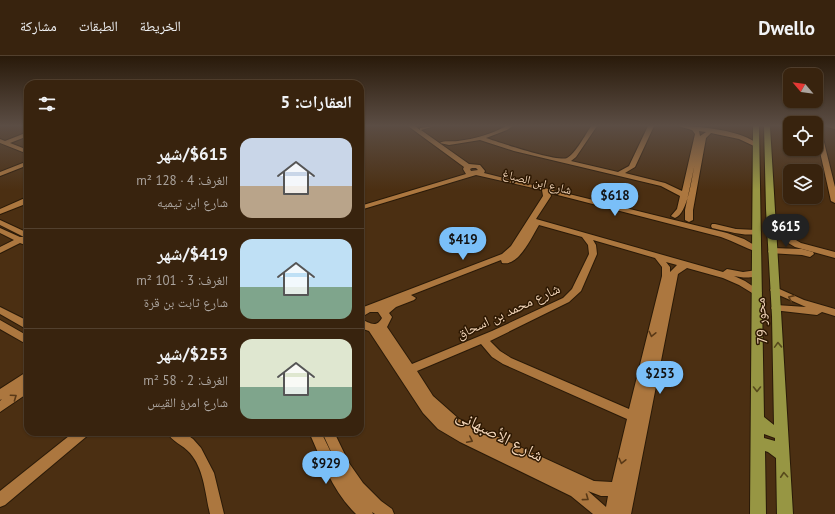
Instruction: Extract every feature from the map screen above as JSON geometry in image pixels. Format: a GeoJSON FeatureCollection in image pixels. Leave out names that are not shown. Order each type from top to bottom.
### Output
{"type":"FeatureCollection","features":[{"type":"Feature","properties":{"kind":"main road","name":"محور 79"},"geometry":{"type":"LineString","coordinates":[[756,147],[758,514]]}},
{"type":"Feature","properties":{"kind":"main road","name":"محور 79"},"geometry":{"type":"LineString","coordinates":[[768,147],[785,514]]}},
{"type":"Feature","properties":{"kind":"main road"},"geometry":{"type":"LineString","coordinates":[[757,174],[769,177]]}},
{"type":"Feature","properties":{"kind":"main road"},"geometry":{"type":"LineString","coordinates":[[757,418],[763,426],[772,432],[779,430],[781,424]]}},
{"type":"Feature","properties":{"kind":"main road"},"geometry":{"type":"LineString","coordinates":[[757,451],[761,446],[769,445],[779,451],[782,456]]}},
{"type":"Feature","properties":{"kind":"street"},"geometry":{"type":"LineString","coordinates":[[441,147],[473,170]]}},
{"type":"Feature","properties":{"kind":"street"},"geometry":{"type":"LineString","coordinates":[[450,149],[455,147]]}},
{"type":"Feature","properties":{"kind":"street"},"geometry":{"type":"LineString","coordinates":[[509,147],[644,180],[663,184],[686,185]]}},
{"type":"Feature","properties":{"kind":"street"},"geometry":{"type":"LineString","coordinates":[[562,161],[570,159],[574,156],[580,147]]}},
{"type":"Feature","properties":{"kind":"street"},"geometry":{"type":"LineString","coordinates":[[584,166],[580,161],[585,147]]}},
{"type":"Feature","properties":{"kind":"street"},"geometry":{"type":"LineString","coordinates":[[618,174],[625,172],[632,167],[641,147]]}},
{"type":"Feature","properties":{"kind":"street"},"geometry":{"type":"LineString","coordinates":[[689,220],[696,147]]}},
{"type":"Feature","properties":{"kind":"street"},"geometry":{"type":"LineString","coordinates":[[675,216],[680,209],[686,185],[694,168],[700,147]]}},
{"type":"Feature","properties":{"kind":"street"},"geometry":{"type":"LineString","coordinates":[[828,147],[835,175]]}},
{"type":"Feature","properties":{"kind":"street"},"geometry":{"type":"LineString","coordinates":[[450,149],[473,170]]}},
{"type":"Feature","properties":{"kind":"street"},"geometry":{"type":"LineString","coordinates":[[823,151],[834,197]]}},
{"type":"Feature","properties":{"kind":"street"},"geometry":{"type":"LineString","coordinates":[[0,174],[24,165]]}},
{"type":"Feature","properties":{"kind":"street"},"geometry":{"type":"LineString","coordinates":[[632,167],[636,174],[644,180]]}},
{"type":"Feature","properties":{"kind":"street","name":"شارع ابن الصباغ"},"geometry":{"type":"LineString","coordinates":[[364,201],[473,170],[675,216],[736,235],[757,249]]}},
{"type":"Feature","properties":{"kind":"street","name":"شارع ابن الصباغ"},"geometry":{"type":"LineString","coordinates":[[364,207],[473,170],[561,193],[736,235],[757,232]]}},
{"type":"Feature","properties":{"kind":"street"},"geometry":{"type":"LineString","coordinates":[[663,184],[684,194]]}},
{"type":"Feature","properties":{"kind":"street"},"geometry":{"type":"LineString","coordinates":[[365,311],[389,300],[504,262],[515,256],[519,252],[547,196],[548,193],[544,188]]}},
{"type":"Feature","properties":{"kind":"street"},"geometry":{"type":"LineString","coordinates":[[535,219],[552,199],[561,193]]}},
{"type":"Feature","properties":{"kind":"street"},"geometry":{"type":"LineString","coordinates":[[0,208],[24,198]]}},
{"type":"Feature","properties":{"kind":"street"},"geometry":{"type":"LineString","coordinates":[[0,212],[24,202]]}},
{"type":"Feature","properties":{"kind":"street"},"geometry":{"type":"LineString","coordinates":[[535,219],[586,237],[639,250],[659,258],[726,276],[739,278],[757,272]]}},
{"type":"Feature","properties":{"kind":"street"},"geometry":{"type":"LineString","coordinates":[[535,219],[739,278],[757,293]]}},
{"type":"Feature","properties":{"kind":"street"},"geometry":{"type":"LineString","coordinates":[[0,222],[23,237]]}},
{"type":"Feature","properties":{"kind":"street"},"geometry":{"type":"LineString","coordinates":[[771,229],[800,249],[835,260]]}},
{"type":"Feature","properties":{"kind":"street"},"geometry":{"type":"LineString","coordinates":[[0,230],[23,237]]}},
{"type":"Feature","properties":{"kind":"street"},"geometry":{"type":"LineString","coordinates":[[0,246],[23,237]]}},
{"type":"Feature","properties":{"kind":"street"},"geometry":{"type":"LineString","coordinates":[[0,250],[23,237]]}},
{"type":"Feature","properties":{"kind":"street"},"geometry":{"type":"LineString","coordinates":[[586,237],[592,245],[593,254],[602,248],[613,244]]}},
{"type":"Feature","properties":{"kind":"street"},"geometry":{"type":"LineString","coordinates":[[772,251],[800,249],[835,256]]}},
{"type":"Feature","properties":{"kind":"street","name":"شارع محمد بن اسحاق"},"geometry":{"type":"LineString","coordinates":[[410,369],[483,340],[529,319],[573,296],[593,254]]}},
{"type":"Feature","properties":{"kind":"street"},"geometry":{"type":"LineString","coordinates":[[624,514],[638,418],[666,276],[666,267],[659,258]]}},
{"type":"Feature","properties":{"kind":"street"},"geometry":{"type":"LineString","coordinates":[[611,514],[616,489],[638,418],[674,273],[680,267],[685,265]]}},
{"type":"Feature","properties":{"kind":"street"},"geometry":{"type":"LineString","coordinates":[[365,311],[384,312],[399,303],[456,278]]}},
{"type":"Feature","properties":{"kind":"street"},"geometry":{"type":"LineString","coordinates":[[775,290],[801,302],[835,313]]}},
{"type":"Feature","properties":{"kind":"street"},"geometry":{"type":"LineString","coordinates":[[776,308],[806,310],[835,318]]}},
{"type":"Feature","properties":{"kind":"street"},"geometry":{"type":"LineString","coordinates":[[0,310],[24,324]]}},
{"type":"Feature","properties":{"kind":"street"},"geometry":{"type":"LineString","coordinates":[[364,326],[367,328],[377,327],[387,319],[384,312]]}},
{"type":"Feature","properties":{"kind":"street"},"geometry":{"type":"LineString","coordinates":[[15,318],[1,326],[24,340]]}},
{"type":"Feature","properties":{"kind":"street","name":"شارع الأصبهانى"},"geometry":{"type":"LineString","coordinates":[[377,327],[410,369],[429,399],[455,423],[593,487],[601,489],[616,489]]}},
{"type":"Feature","properties":{"kind":"street","name":"شارع الأصبهانى"},"geometry":{"type":"LineString","coordinates":[[377,327],[427,409],[442,425],[464,438],[576,491],[603,514]]}},
{"type":"Feature","properties":{"kind":"street"},"geometry":{"type":"LineString","coordinates":[[483,340],[496,354],[507,361],[638,418]]}},
{"type":"Feature","properties":{"kind":"street"},"geometry":{"type":"LineString","coordinates":[[0,394],[24,378]]}},
{"type":"Feature","properties":{"kind":"street"},"geometry":{"type":"LineString","coordinates":[[0,407],[24,390]]}},
{"type":"Feature","properties":{"kind":"street"},"geometry":{"type":"LineString","coordinates":[[0,500],[78,436]]}},
{"type":"Feature","properties":{"kind":"street"},"geometry":{"type":"LineString","coordinates":[[179,436],[189,443],[204,462],[217,514]]}},
{"type":"Feature","properties":{"kind":"street"},"geometry":{"type":"LineString","coordinates":[[317,436],[340,486],[348,497],[362,509],[387,514]]}},
{"type":"Feature","properties":{"kind":"street"},"geometry":{"type":"LineString","coordinates":[[330,436],[362,509]]}}]}
